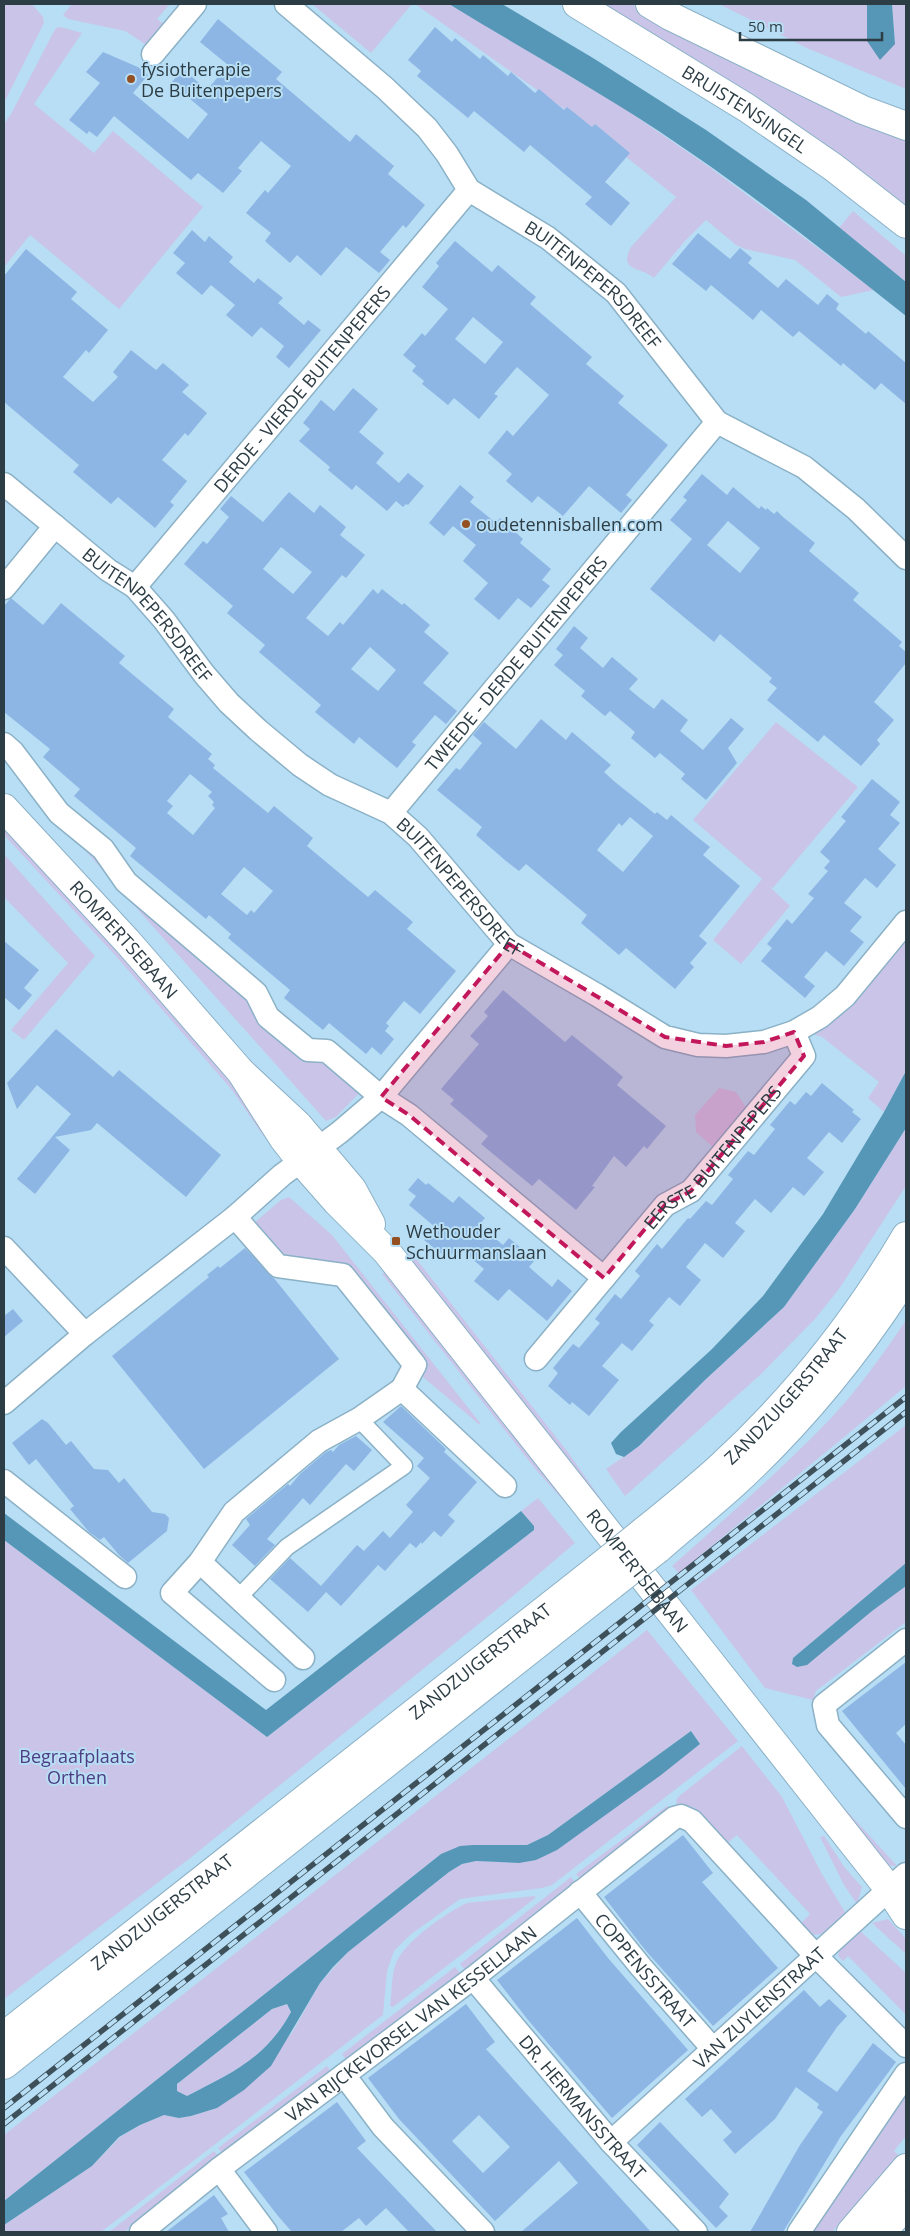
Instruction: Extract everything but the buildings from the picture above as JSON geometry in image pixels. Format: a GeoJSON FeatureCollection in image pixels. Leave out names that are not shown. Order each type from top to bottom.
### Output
{"type":"FeatureCollection","features":[{"type":"Feature","properties":{"kind":"main road","name":"BRUISTENSINGEL"},"geometry":{"type":"LineString","coordinates":[[577,4],[747,108],[833,167],[906,224]]}},
{"type":"Feature","properties":{"kind":"main road"},"geometry":{"type":"LineString","coordinates":[[650,4],[670,16],[863,110],[906,126]]}},
{"type":"Feature","properties":{"kind":"main road","name":"ROMPERTSEBAAN"},"geometry":{"type":"LineString","coordinates":[[4,808],[127,941],[241,1072],[298,1125],[309,1155],[352,1189],[386,1251],[901,1888],[906,1915]]}},
{"type":"Feature","properties":{"kind":"main road","name":"ZANDZUIGERSTRAAT"},"geometry":{"type":"LineString","coordinates":[[651,1540],[764,1423],[814,1368],[858,1312],[906,1236]]}},
{"type":"Feature","properties":{"kind":"main road","name":"ZANDZUIGERSTRAAT"},"geometry":{"type":"LineString","coordinates":[[4,2036],[651,1540],[736,1482],[780,1438],[831,1382],[876,1323],[906,1276]]}},
{"type":"Feature","properties":{"kind":"main road","name":"ZANDZUIGERSTRAAT"},"geometry":{"type":"LineString","coordinates":[[4,2066],[605,1576]]}},
{"type":"Feature","properties":{"kind":"main road"},"geometry":{"type":"LineString","coordinates":[[851,2232],[906,2168]]}},
{"type":"Feature","properties":{"kind":"main road"},"geometry":{"type":"LineString","coordinates":[[882,2232],[906,2205]]}},
{"type":"Feature","properties":{"kind":"street"},"geometry":{"type":"LineString","coordinates":[[153,54],[195,4]]}},
{"type":"Feature","properties":{"kind":"street","name":"BUITENPEPERSDREEF"},"geometry":{"type":"LineString","coordinates":[[286,4],[385,88],[427,128],[448,154],[469,190],[548,238],[616,293],[717,422],[804,467],[856,509],[906,558]]}},
{"type":"Feature","properties":{"kind":"street","name":"DERDE - VIERDE BUITENPEPERS"},"geometry":{"type":"LineString","coordinates":[[135,587],[469,190]]}},
{"type":"Feature","properties":{"kind":"street","name":"TWEEDE - DERDE BUITENPEPERS"},"geometry":{"type":"LineString","coordinates":[[391,813],[717,422]]}},
{"type":"Feature","properties":{"kind":"street","name":"BUITENPEPERSDREEF"},"geometry":{"type":"LineString","coordinates":[[4,484],[108,570],[135,587],[164,620],[204,674],[229,703],[258,730],[300,765],[330,785],[391,813],[418,837],[509,944],[665,1037],[698,1045],[726,1046],[764,1042],[794,1032],[820,1017],[845,996],[906,922]]}},
{"type":"Feature","properties":{"kind":"street"},"geometry":{"type":"LineString","coordinates":[[4,588],[55,526]]}},
{"type":"Feature","properties":{"kind":"street"},"geometry":{"type":"LineString","coordinates":[[4,744],[13,752],[59,813],[102,849],[126,882],[256,993],[268,1017],[308,1050],[327,1051],[381,1096],[409,1115],[604,1278]]}},
{"type":"Feature","properties":{"kind":"street"},"geometry":{"type":"LineString","coordinates":[[4,1403],[85,1334],[235,1217],[282,1175],[340,1132],[381,1096],[509,944]]}},
{"type":"Feature","properties":{"kind":"street","name":"EERSTE BUITENPEPERS"},"geometry":{"type":"LineString","coordinates":[[536,1359],[665,1205],[691,1191],[804,1056],[794,1032]]}},
{"type":"Feature","properties":{"kind":"street"},"geometry":{"type":"LineString","coordinates":[[235,1217],[278,1266],[343,1275],[415,1365],[402,1389],[359,1419],[319,1441],[234,1512],[200,1562],[172,1593],[274,1680]]}},
{"type":"Feature","properties":{"kind":"street"},"geometry":{"type":"LineString","coordinates":[[4,1248],[85,1334]]}},
{"type":"Feature","properties":{"kind":"street"},"geometry":{"type":"LineString","coordinates":[[402,1389],[505,1486]]}},
{"type":"Feature","properties":{"kind":"street"},"geometry":{"type":"LineString","coordinates":[[239,1597],[287,1546],[404,1466],[359,1419]]}},
{"type":"Feature","properties":{"kind":"street"},"geometry":{"type":"LineString","coordinates":[[4,1480],[125,1577]]}},
{"type":"Feature","properties":{"kind":"street"},"geometry":{"type":"LineString","coordinates":[[200,1562],[304,1658]]}},
{"type":"Feature","properties":{"kind":"street"},"geometry":{"type":"LineString","coordinates":[[906,1640],[824,1705],[828,1725],[906,1817]]}},
{"type":"Feature","properties":{"kind":"street","name":"VAN RIJCKEVORSEL VAN KESSELLAAN"},"geometry":{"type":"LineString","coordinates":[[141,2232],[219,2170],[472,1978],[674,1818],[680,1816],[692,1821],[815,1955]]}},
{"type":"Feature","properties":{"kind":"street","name":"VAN ZUYLENSTRAAT"},"geometry":{"type":"LineString","coordinates":[[611,2142],[815,1955],[901,1888]]}},
{"type":"Feature","properties":{"kind":"street","name":"COPPENSSTRAAT"},"geometry":{"type":"LineString","coordinates":[[580,1892],[641,1967],[714,2049]]}},
{"type":"Feature","properties":{"kind":"street"},"geometry":{"type":"LineString","coordinates":[[815,1955],[906,2046]]}},
{"type":"Feature","properties":{"kind":"street","name":"DR. HERMANSSTRAAT"},"geometry":{"type":"LineString","coordinates":[[472,1978],[611,2142],[696,2232]]}},
{"type":"Feature","properties":{"kind":"street"},"geometry":{"type":"LineString","coordinates":[[798,2232],[906,2074]]}},
{"type":"Feature","properties":{"kind":"street"},"geometry":{"type":"LineString","coordinates":[[344,2075],[383,2128],[483,2232]]}},
{"type":"Feature","properties":{"kind":"street"},"geometry":{"type":"LineString","coordinates":[[219,2170],[266,2232]]}},
{"type":"Feature","properties":{"kind":"highlighted area"},"geometry":{"type":"Polygon","coordinates":[[[509,944],[665,1037],[726,1046],[764,1042],[794,1032],[804,1056],[691,1191],[665,1205],[604,1278],[409,1115],[381,1097],[509,944]]]}},
{"type":"Feature","properties":{"kind":"green space"},"geometry":{"type":"Polygon","coordinates":[[[4,4],[32,4],[43,17],[44,23],[4,103],[4,4]]]}},
{"type":"Feature","properties":{"kind":"green space"},"geometry":{"type":"Polygon","coordinates":[[[72,4],[170,4],[157,19],[168,27],[151,48],[125,31],[68,19],[63,15],[72,4]]]}},
{"type":"Feature","properties":{"kind":"green space"},"geometry":{"type":"Polygon","coordinates":[[[312,4],[412,4],[371,53],[312,4]]]}},
{"type":"Feature","properties":{"kind":"green space"},"geometry":{"type":"Polygon","coordinates":[[[415,4],[449,4],[622,107],[708,166],[874,290],[841,297],[795,260],[745,249],[736,245],[706,220],[684,242],[654,278],[632,267],[627,261],[631,247],[676,197],[584,123],[415,4]]]}},
{"type":"Feature","properties":{"kind":"green space"},"geometry":{"type":"Polygon","coordinates":[[[597,4],[631,4],[715,52],[906,138],[906,210],[886,194],[876,181],[597,4]]]}},
{"type":"Feature","properties":{"kind":"green space"},"geometry":{"type":"Polygon","coordinates":[[[719,4],[867,4],[867,41],[895,44],[892,4],[906,4],[906,89],[809,49],[719,4]]]}},
{"type":"Feature","properties":{"kind":"green space"},"geometry":{"type":"Polygon","coordinates":[[[61,27],[82,33],[34,104],[94,153],[113,131],[203,207],[119,309],[30,235],[4,267],[4,124],[53,33],[56,28],[61,27]]]}},
{"type":"Feature","properties":{"kind":"green space"},"geometry":{"type":"Polygon","coordinates":[[[853,211],[906,256],[906,282],[839,228],[853,211]]]}},
{"type":"Feature","properties":{"kind":"green space"},"geometry":{"type":"Polygon","coordinates":[[[776,722],[858,787],[773,888],[770,887],[790,906],[741,964],[713,940],[762,879],[693,820],[776,722]]]}},
{"type":"Feature","properties":{"kind":"green space"},"geometry":{"type":"Polygon","coordinates":[[[51,812],[256,1005],[326,1065],[336,1060],[367,1085],[336,1117],[326,1121],[51,812]]]}},
{"type":"Feature","properties":{"kind":"green space"},"geometry":{"type":"Polygon","coordinates":[[[4,824],[238,1085],[270,1132],[264,1137],[232,1090],[114,954],[4,835],[4,824]]]}},
{"type":"Feature","properties":{"kind":"green space"},"geometry":{"type":"Polygon","coordinates":[[[4,854],[95,956],[24,1040],[11,1030],[68,963],[4,897],[4,854]]]}},
{"type":"Feature","properties":{"kind":"green space"},"geometry":{"type":"Polygon","coordinates":[[[906,938],[906,1071],[884,1112],[868,1098],[879,1082],[822,1037],[813,1034],[835,1017],[906,938]]]}},
{"type":"Feature","properties":{"kind":"green space"},"geometry":{"type":"Polygon","coordinates":[[[719,1088],[736,1092],[747,1109],[714,1148],[696,1132],[695,1115],[719,1088]]]}},
{"type":"Feature","properties":{"kind":"green space"},"geometry":{"type":"Polygon","coordinates":[[[906,1128],[906,1186],[839,1289],[815,1319],[759,1376],[625,1496],[606,1469],[639,1446],[705,1380],[784,1307],[855,1209],[906,1128]]]}},
{"type":"Feature","properties":{"kind":"green space"},"geometry":{"type":"Polygon","coordinates":[[[289,1197],[332,1235],[480,1425],[423,1377],[343,1264],[291,1261],[279,1252],[254,1223],[281,1200],[289,1197]]]}},
{"type":"Feature","properties":{"kind":"green space"},"geometry":{"type":"Polygon","coordinates":[[[410,1251],[567,1451],[617,1522],[404,1256],[410,1251]]]}},
{"type":"Feature","properties":{"kind":"green space"},"geometry":{"type":"Polygon","coordinates":[[[388,1270],[597,1538],[537,1471],[382,1274],[388,1270]]]}},
{"type":"Feature","properties":{"kind":"green space"},"geometry":{"type":"Polygon","coordinates":[[[906,1320],[906,1386],[679,1573],[672,1566],[774,1474],[832,1417],[871,1370],[906,1320]]]}},
{"type":"Feature","properties":{"kind":"green space"},"geometry":{"type":"Polygon","coordinates":[[[906,1425],[906,1563],[793,1658],[792,1664],[906,1586],[906,1622],[816,1691],[813,1700],[765,1688],[691,1590],[906,1425]]]}},
{"type":"Feature","properties":{"kind":"green space","name":"Begraafplaats Orthen"},"geometry":{"type":"Polygon","coordinates":[[[538,1498],[575,1543],[507,1601],[189,1859],[4,1999],[4,1540],[267,1737],[534,1530],[534,1526],[521,1511],[538,1498]]]}},
{"type":"Feature","properties":{"kind":"green space"},"geometry":{"type":"Polygon","coordinates":[[[647,1630],[738,1741],[552,1885],[460,1899],[410,1935],[394,1951],[387,1971],[383,2015],[101,2232],[4,2232],[4,2225],[92,2166],[120,2137],[140,2125],[164,2115],[179,2118],[217,2108],[292,2033],[320,1983],[348,1952],[449,1872],[462,1864],[476,1861],[519,1863],[649,1783],[700,1744],[691,1731],[548,1835],[527,1845],[441,1854],[4,2201],[4,2135],[647,1630]]]}},
{"type":"Feature","properties":{"kind":"green space"},"geometry":{"type":"Polygon","coordinates":[[[742,1746],[782,1797],[822,1874],[848,1917],[829,1934],[808,1935],[798,1926],[810,1914],[737,1835],[726,1844],[695,1808],[689,1806],[678,1807],[676,1801],[678,1797],[742,1746]]]}},
{"type":"Feature","properties":{"kind":"green space"},"geometry":{"type":"Polygon","coordinates":[[[826,1788],[897,1866],[882,1865],[826,1788]]]}},
{"type":"Feature","properties":{"kind":"green space"},"geometry":{"type":"Polygon","coordinates":[[[667,1806],[673,1809],[582,1881],[576,1874],[667,1806]]]}},
{"type":"Feature","properties":{"kind":"green space"},"geometry":{"type":"Polygon","coordinates":[[[824,1836],[845,1868],[862,1887],[857,1904],[844,1885],[820,1837],[824,1836]]]}},
{"type":"Feature","properties":{"kind":"green space"},"geometry":{"type":"Polygon","coordinates":[[[571,1877],[577,1885],[466,1971],[460,1964],[571,1877]]]}},
{"type":"Feature","properties":{"kind":"green space"},"geometry":{"type":"Polygon","coordinates":[[[536,1897],[534,1899],[393,2007],[390,2006],[392,1979],[396,1963],[408,1946],[427,1928],[467,1903],[536,1897]]]}},
{"type":"Feature","properties":{"kind":"green space"},"geometry":{"type":"Polygon","coordinates":[[[888,1919],[906,1939],[906,1954],[872,1923],[888,1919]]]}},
{"type":"Feature","properties":{"kind":"green space"},"geometry":{"type":"Polygon","coordinates":[[[859,1930],[906,1973],[906,2015],[848,1956],[843,1961],[838,1956],[841,1946],[859,1930]]]}},
{"type":"Feature","properties":{"kind":"green space"},"geometry":{"type":"Polygon","coordinates":[[[455,1967],[461,1974],[347,2061],[342,2054],[455,1967]]]}},
{"type":"Feature","properties":{"kind":"green space"},"geometry":{"type":"Polygon","coordinates":[[[287,2004],[291,2012],[271,2041],[259,2053],[219,2080],[187,2096],[177,2091],[177,2084],[272,2009],[287,2004]]]}},
{"type":"Feature","properties":{"kind":"green space"},"geometry":{"type":"Polygon","coordinates":[[[327,2066],[332,2073],[224,2155],[218,2148],[327,2066]]]}},
{"type":"Feature","properties":{"kind":"green space"},"geometry":{"type":"Polygon","coordinates":[[[906,2088],[906,2136],[894,2151],[898,2155],[832,2232],[811,2232],[906,2088]]]}},
{"type":"Feature","properties":{"kind":"green space"},"geometry":{"type":"Polygon","coordinates":[[[214,2151],[220,2158],[124,2232],[109,2232],[214,2151]]]}},
{"type":"Feature","properties":{"kind":"water"},"geometry":{"type":"Polygon","coordinates":[[[449,4],[502,4],[593,58],[706,130],[806,200],[906,282],[906,316],[802,234],[695,156],[600,94],[449,4]]]}},
{"type":"Feature","properties":{"kind":"water"},"geometry":{"type":"Polygon","coordinates":[[[867,4],[892,4],[895,44],[880,60],[867,41],[867,4]]]}},
{"type":"Feature","properties":{"kind":"water"},"geometry":{"type":"Polygon","coordinates":[[[906,1071],[906,1128],[855,1209],[784,1307],[705,1380],[639,1446],[624,1457],[616,1454],[611,1443],[621,1432],[711,1350],[763,1296],[823,1214],[884,1112],[906,1071]]]}},
{"type":"Feature","properties":{"kind":"water"},"geometry":{"type":"Polygon","coordinates":[[[521,1511],[534,1526],[534,1530],[267,1737],[4,1540],[4,1513],[266,1710],[521,1511]]]}},
{"type":"Feature","properties":{"kind":"water"},"geometry":{"type":"Polygon","coordinates":[[[906,1563],[906,1586],[872,1611],[807,1665],[797,1667],[792,1664],[793,1658],[906,1563]]]}},
{"type":"Feature","properties":{"kind":"water"},"geometry":{"type":"Polygon","coordinates":[[[691,1731],[700,1744],[661,1775],[557,1850],[536,1860],[519,1863],[476,1861],[462,1864],[449,1872],[348,1952],[333,1967],[320,1983],[271,2066],[244,2090],[217,2108],[179,2118],[164,2115],[140,2125],[119,2137],[92,2166],[4,2225],[4,2201],[441,1854],[460,1846],[527,1845],[548,1835],[691,1731]],[[287,2004],[272,2009],[177,2084],[177,2091],[187,2096],[219,2080],[246,2063],[271,2041],[291,2012],[287,2004]]]}},
{"type":"Feature","properties":{"kind":"railway"},"geometry":{"type":"LineString","coordinates":[[4,2108],[906,1397]]}},
{"type":"Feature","properties":{"kind":"railway"},"geometry":{"type":"LineString","coordinates":[[4,2124],[906,1412]]}},
{"type":"Feature","properties":{"kind":"place","name":"fysiotherapie De Buitenpepers"},"geometry":{"type":"Point","coordinates":[131,79]}},
{"type":"Feature","properties":{"kind":"place","name":"oudetennisballen.com"},"geometry":{"type":"Point","coordinates":[466,524]}},
{"type":"Feature","properties":{"kind":"place","name":"Wethouder Schuurmanslaan"},"geometry":{"type":"Point","coordinates":[396,1241]}}]}
